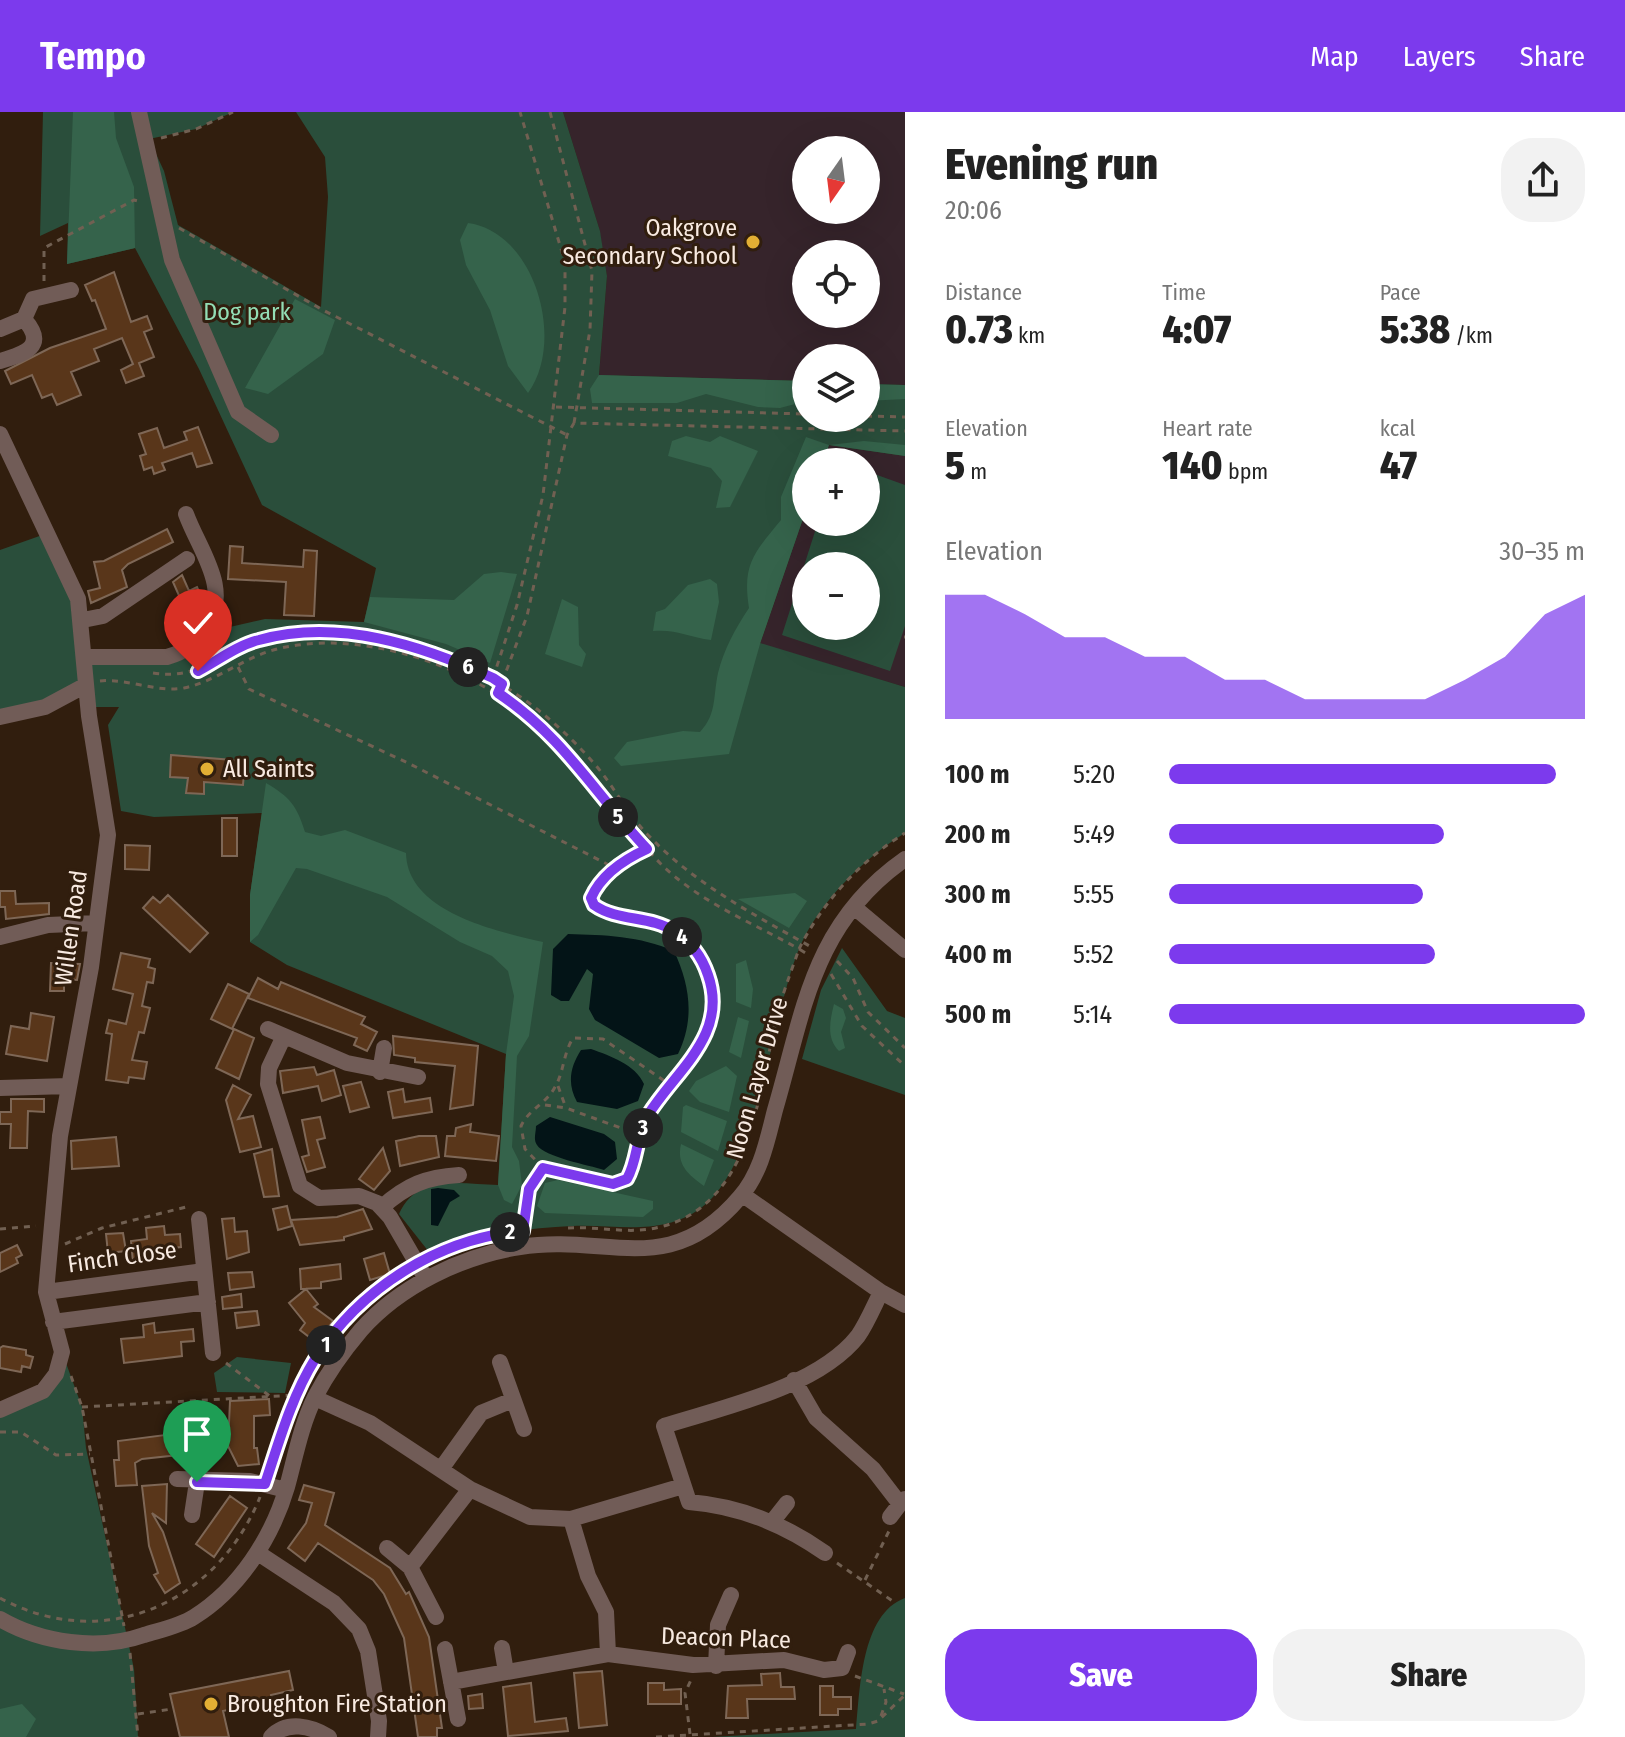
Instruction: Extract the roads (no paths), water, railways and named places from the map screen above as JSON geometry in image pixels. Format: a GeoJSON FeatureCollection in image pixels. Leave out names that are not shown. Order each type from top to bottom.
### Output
{"type":"FeatureCollection","features":[{"type":"Feature","properties":{"kind":"street"},"geometry":{"type":"LineString","coordinates":[[139,112],[172,260],[238,412],[271,435]]}},
{"type":"Feature","properties":{"kind":"street"},"geometry":{"type":"LineString","coordinates":[[0,329],[24,319],[33,299],[45,293],[71,290]]}},
{"type":"Feature","properties":{"kind":"street"},"geometry":{"type":"LineString","coordinates":[[0,361],[30,349],[35,342],[34,330],[24,319]]}},
{"type":"Feature","properties":{"kind":"street","name":"Willen Road"},"geometry":{"type":"LineString","coordinates":[[0,434],[74,588],[83,620],[86,685],[107,824],[96,923],[69,1086],[46,1292],[62,1352],[56,1374],[43,1391],[0,1410]]}},
{"type":"Feature","properties":{"kind":"street"},"geometry":{"type":"LineString","coordinates":[[85,657],[167,657],[179,654],[200,637],[214,609],[217,586],[186,514]]}},
{"type":"Feature","properties":{"kind":"street"},"geometry":{"type":"LineString","coordinates":[[83,620],[103,616],[187,559]]}},
{"type":"Feature","properties":{"kind":"street"},"geometry":{"type":"LineString","coordinates":[[0,717],[45,707],[86,685]]}},
{"type":"Feature","properties":{"kind":"street","name":"Noon Layer Drive"},"geometry":{"type":"LineString","coordinates":[[0,1619],[33,1633],[72,1642],[126,1641],[192,1619],[219,1598],[258,1553],[286,1490],[315,1398],[362,1329],[401,1295],[449,1268],[521,1247],[636,1250],[669,1246],[697,1234],[743,1195],[766,1147],[806,991],[821,958],[854,907],[887,872],[905,859]]}},
{"type":"Feature","properties":{"kind":"street"},"geometry":{"type":"LineString","coordinates":[[854,907],[905,950]]}},
{"type":"Feature","properties":{"kind":"street"},"geometry":{"type":"LineString","coordinates":[[0,937],[48,925],[96,923]]}},
{"type":"Feature","properties":{"kind":"street"},"geometry":{"type":"LineString","coordinates":[[268,1029],[347,1063],[380,1072],[418,1077]]}},
{"type":"Feature","properties":{"kind":"street"},"geometry":{"type":"LineString","coordinates":[[284,1036],[269,1068],[268,1084],[300,1186],[319,1198],[359,1196],[382,1207],[426,1279]]}},
{"type":"Feature","properties":{"kind":"street"},"geometry":{"type":"LineString","coordinates":[[380,1072],[384,1048]]}},
{"type":"Feature","properties":{"kind":"street"},"geometry":{"type":"LineString","coordinates":[[0,1088],[69,1086]]}},
{"type":"Feature","properties":{"kind":"street"},"geometry":{"type":"LineString","coordinates":[[382,1207],[416,1182],[459,1175]]}},
{"type":"Feature","properties":{"kind":"street"},"geometry":{"type":"LineString","coordinates":[[743,1195],[881,1292],[905,1305]]}},
{"type":"Feature","properties":{"kind":"street","name":"Finch Close"},"geometry":{"type":"LineString","coordinates":[[199,1219],[213,1353]]}},
{"type":"Feature","properties":{"kind":"street","name":"Finch Close"},"geometry":{"type":"LineString","coordinates":[[46,1292],[204,1271]]}},
{"type":"Feature","properties":{"kind":"street"},"geometry":{"type":"LineString","coordinates":[[825,1553],[772,1522],[711,1503],[689,1502],[664,1426],[741,1402],[832,1361],[858,1335],[881,1292]]}},
{"type":"Feature","properties":{"kind":"street"},"geometry":{"type":"LineString","coordinates":[[53,1322],[208,1302]]}},
{"type":"Feature","properties":{"kind":"street"},"geometry":{"type":"LineString","coordinates":[[500,1362],[524,1429]]}},
{"type":"Feature","properties":{"kind":"street"},"geometry":{"type":"LineString","coordinates":[[794,1380],[816,1418],[873,1469],[898,1506]]}},
{"type":"Feature","properties":{"kind":"street"},"geometry":{"type":"LineString","coordinates":[[315,1398],[370,1423],[470,1489],[530,1517],[571,1519],[683,1486]]}},
{"type":"Feature","properties":{"kind":"street"},"geometry":{"type":"LineString","coordinates":[[441,1469],[481,1413],[513,1400]]}},
{"type":"Feature","properties":{"kind":"street"},"geometry":{"type":"LineString","coordinates":[[177,1479],[265,1484],[286,1490]]}},
{"type":"Feature","properties":{"kind":"street"},"geometry":{"type":"LineString","coordinates":[[192,1515],[197,1482]]}},
{"type":"Feature","properties":{"kind":"street"},"geometry":{"type":"LineString","coordinates":[[410,1567],[470,1489]]}},
{"type":"Feature","properties":{"kind":"street"},"geometry":{"type":"LineString","coordinates":[[772,1522],[787,1503]]}},
{"type":"Feature","properties":{"kind":"street"},"geometry":{"type":"LineString","coordinates":[[571,1519],[588,1576],[606,1612],[608,1654]]}},
{"type":"Feature","properties":{"kind":"street"},"geometry":{"type":"LineString","coordinates":[[387,1548],[410,1567],[436,1617]]}},
{"type":"Feature","properties":{"kind":"street"},"geometry":{"type":"LineString","coordinates":[[258,1553],[334,1603],[359,1629],[368,1651],[379,1721],[378,1737]]}},
{"type":"Feature","properties":{"kind":"street"},"geometry":{"type":"LineString","coordinates":[[716,1666],[718,1625],[731,1595]]}},
{"type":"Feature","properties":{"kind":"street"},"geometry":{"type":"LineString","coordinates":[[502,1648],[506,1672]]}},
{"type":"Feature","properties":{"kind":"street"},"geometry":{"type":"LineString","coordinates":[[445,1649],[458,1719]]}},
{"type":"Feature","properties":{"kind":"street","name":"Deacon Place"},"geometry":{"type":"LineString","coordinates":[[451,1682],[608,1654],[716,1666],[784,1660],[824,1670],[842,1668],[848,1652]]}},
{"type":"Feature","properties":{"kind":"street"},"geometry":{"type":"LineString","coordinates":[[271,1737],[282,1729],[299,1726],[329,1737]]}},
{"type":"Feature","properties":{"kind":"place","name":"Oakgrove Secondary School"},"geometry":{"type":"Point","coordinates":[753,242]}},
{"type":"Feature","properties":{"kind":"place","name":"All Saints"},"geometry":{"type":"Point","coordinates":[207,769]}},
{"type":"Feature","properties":{"kind":"place","name":"Broughton Fire Station"},"geometry":{"type":"Point","coordinates":[211,1704]}},
{"type":"Feature","properties":{"kind":"park label","name":"Dog park"},"geometry":{"type":"Point","coordinates":[247,312]}}]}
